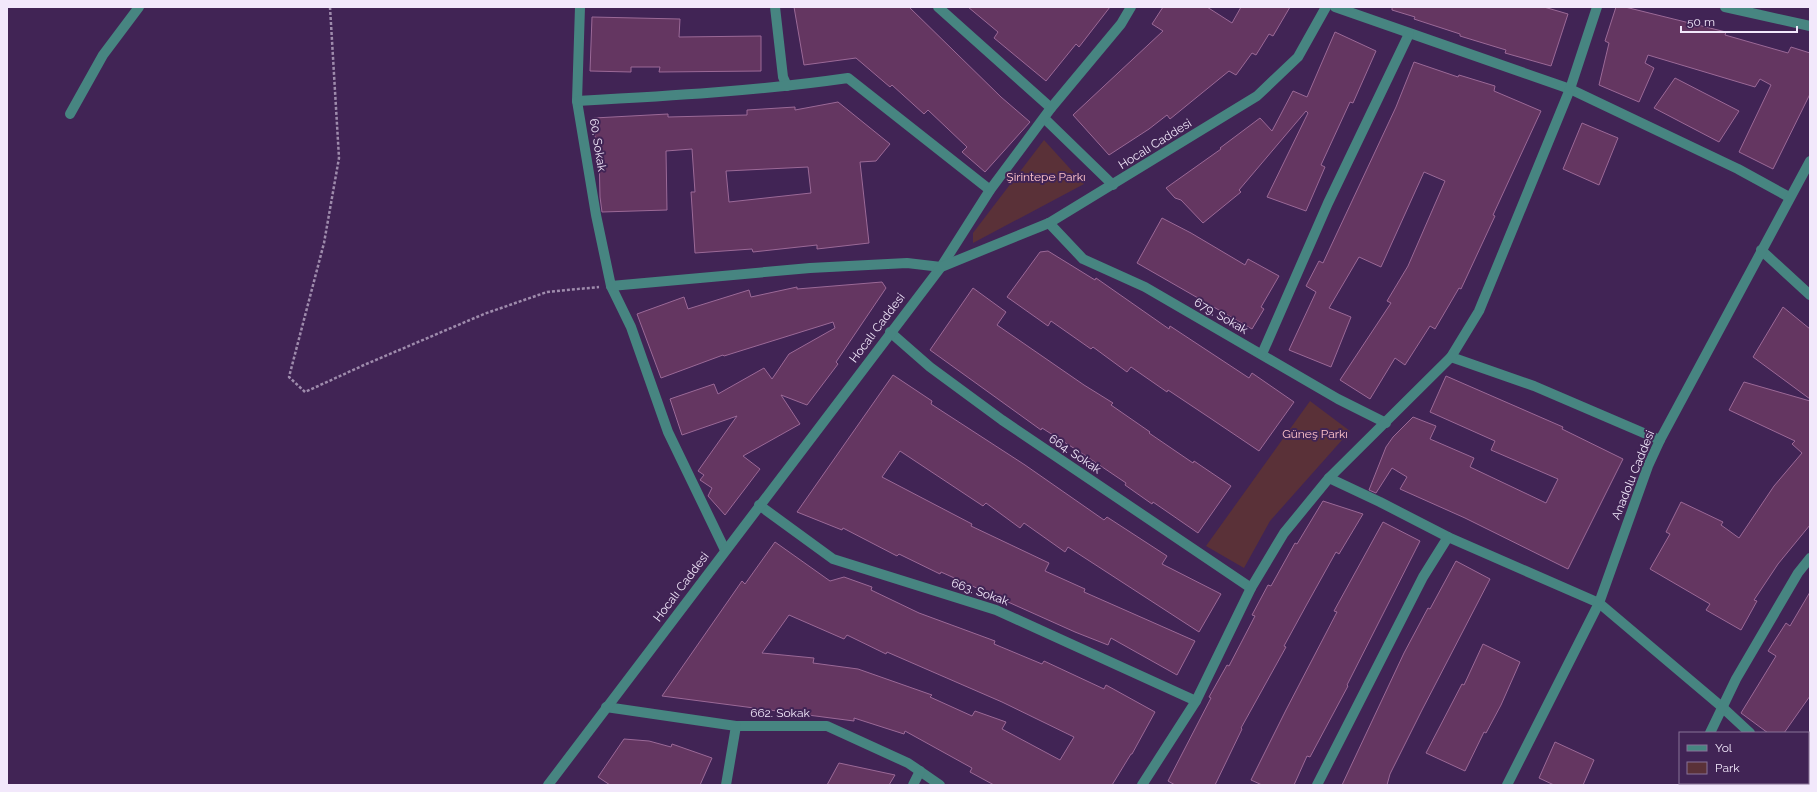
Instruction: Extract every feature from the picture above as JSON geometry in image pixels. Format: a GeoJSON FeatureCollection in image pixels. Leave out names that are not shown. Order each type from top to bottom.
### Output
{"type":"FeatureCollection","features":[{"type":"Feature","properties":{"kind":"street"},"geometry":{"type":"LineString","coordinates":[[70,114],[103,55],[139,7]]}},
{"type":"Feature","properties":{"kind":"street","name":"60. Sokak"},"geometry":{"type":"LineString","coordinates":[[580,7],[577,101],[596,215],[610,286],[631,327],[668,432],[725,550]]}},
{"type":"Feature","properties":{"kind":"street"},"geometry":{"type":"LineString","coordinates":[[775,7],[784,77],[787,86]]}},
{"type":"Feature","properties":{"kind":"street"},"geometry":{"type":"LineString","coordinates":[[938,7],[1051,108]]}},
{"type":"Feature","properties":{"kind":"street"},"geometry":{"type":"LineString","coordinates":[[610,286],[810,268],[907,263],[941,267],[990,190],[1051,108],[1121,24],[1132,7]]}},
{"type":"Feature","properties":{"kind":"street","name":"Hocalı Caddesi"},"geometry":{"type":"LineString","coordinates":[[548,785],[890,332],[941,267],[1050,223],[1257,96],[1298,57],[1326,7]]}},
{"type":"Feature","properties":{"kind":"street"},"geometry":{"type":"LineString","coordinates":[[1335,7],[1570,89],[1738,169],[1789,197]]}},
{"type":"Feature","properties":{"kind":"street"},"geometry":{"type":"LineString","coordinates":[[1142,785],[1196,701],[1251,588],[1284,533],[1329,478],[1451,357],[1479,311],[1570,89],[1597,7]]}},
{"type":"Feature","properties":{"kind":"street"},"geometry":{"type":"LineString","coordinates":[[1725,7],[1755,10],[1810,26]]}},
{"type":"Feature","properties":{"kind":"street"},"geometry":{"type":"LineString","coordinates":[[1262,354],[1328,203],[1409,34]]}},
{"type":"Feature","properties":{"kind":"street"},"geometry":{"type":"LineString","coordinates":[[577,101],[683,96],[787,86],[848,78],[990,190]]}},
{"type":"Feature","properties":{"kind":"street"},"geometry":{"type":"LineString","coordinates":[[1044,118],[1113,185]]}},
{"type":"Feature","properties":{"kind":"street","name":"Anadolu Caddesi"},"geometry":{"type":"LineString","coordinates":[[1507,785],[1599,603],[1648,466],[1660,440],[1789,197],[1810,161]]}},
{"type":"Feature","properties":{"kind":"street","name":"679. Sokak"},"geometry":{"type":"LineString","coordinates":[[1050,223],[1083,259],[1145,287],[1338,399],[1386,423]]}},
{"type":"Feature","properties":{"kind":"street"},"geometry":{"type":"LineString","coordinates":[[1761,250],[1810,295]]}},
{"type":"Feature","properties":{"kind":"street","name":"664. Sokak"},"geometry":{"type":"LineString","coordinates":[[890,332],[930,367],[1002,420],[1251,588]]}},
{"type":"Feature","properties":{"kind":"street"},"geometry":{"type":"LineString","coordinates":[[1451,357],[1534,386],[1660,440]]}},
{"type":"Feature","properties":{"kind":"street"},"geometry":{"type":"LineString","coordinates":[[1329,478],[1448,537],[1599,603],[1722,707],[1749,732]]}},
{"type":"Feature","properties":{"kind":"street","name":"663. Sokak"},"geometry":{"type":"LineString","coordinates":[[759,505],[833,559],[996,610],[1196,701]]}},
{"type":"Feature","properties":{"kind":"street"},"geometry":{"type":"LineString","coordinates":[[1317,785],[1423,577],[1448,537]]}},
{"type":"Feature","properties":{"kind":"street"},"geometry":{"type":"LineString","coordinates":[[1710,732],[1736,679],[1790,586],[1810,558]]}},
{"type":"Feature","properties":{"kind":"street","name":"662. Sokak"},"geometry":{"type":"LineString","coordinates":[[606,708],[736,726],[827,726],[908,764],[940,785]]}},
{"type":"Feature","properties":{"kind":"street"},"geometry":{"type":"LineString","coordinates":[[726,785],[736,726]]}},
{"type":"Feature","properties":{"kind":"street"},"geometry":{"type":"LineString","coordinates":[[913,785],[920,771]]}},
{"type":"Feature","properties":{"kind":"path"},"geometry":{"type":"LineString","coordinates":[[330,7],[339,158],[324,243],[289,376],[306,392],[364,365],[484,314],[546,292],[610,286]]}},
{"type":"Feature","properties":{"kind":"green space","name":"Şirintepe Parkı"},"geometry":{"type":"Polygon","coordinates":[[[1044,140],[1084,184],[973,243],[973,233],[1044,140]]]}},
{"type":"Feature","properties":{"kind":"green space","name":"Güneş Parkı"},"geometry":{"type":"Polygon","coordinates":[[[1310,401],[1350,431],[1270,521],[1244,568],[1206,546],[1310,401]]]}},
{"type":"Feature","properties":{"kind":"building"},"geometry":{"type":"Polygon","coordinates":[[[794,7],[909,7],[1001,97],[1030,122],[985,172],[962,152],[967,147],[928,110],[924,114],[892,85],[890,87],[856,58],[804,65],[794,7]]]}},
{"type":"Feature","properties":{"kind":"building"},"geometry":{"type":"Polygon","coordinates":[[[968,7],[1110,7],[1079,47],[1076,44],[1046,81],[994,38],[998,32],[968,7]]]}},
{"type":"Feature","properties":{"kind":"building"},"geometry":{"type":"Polygon","coordinates":[[[1163,7],[1207,7],[1232,23],[1241,7],[1290,7],[1273,36],[1269,34],[1256,55],[1252,53],[1236,75],[1229,71],[1170,119],[1167,115],[1149,129],[1109,155],[1073,115],[1163,31],[1152,24],[1163,7]]]}},
{"type":"Feature","properties":{"kind":"building"},"geometry":{"type":"Polygon","coordinates":[[[1392,7],[1544,7],[1568,14],[1551,66],[1505,53],[1506,50],[1460,36],[1460,34],[1414,19],[1415,17],[1392,10],[1392,7]]]}},
{"type":"Feature","properties":{"kind":"building"},"geometry":{"type":"Polygon","coordinates":[[[1616,7],[1625,7],[1726,32],[1725,35],[1788,53],[1791,47],[1810,53],[1810,94],[1773,169],[1739,152],[1771,85],[1760,79],[1755,87],[1648,55],[1645,63],[1654,68],[1639,102],[1599,85],[1609,43],[1605,41],[1616,7]]]}},
{"type":"Feature","properties":{"kind":"building"},"geometry":{"type":"Polygon","coordinates":[[[592,17],[680,19],[679,37],[761,36],[761,71],[659,72],[660,67],[631,67],[631,72],[590,71],[592,17]]]}},
{"type":"Feature","properties":{"kind":"building"},"geometry":{"type":"Polygon","coordinates":[[[1335,32],[1376,51],[1353,103],[1350,102],[1321,165],[1325,167],[1306,211],[1267,197],[1308,113],[1306,111],[1239,190],[1241,192],[1203,223],[1181,200],[1175,198],[1166,188],[1221,149],[1220,148],[1260,118],[1272,131],[1293,91],[1307,97],[1335,32]]]}},
{"type":"Feature","properties":{"kind":"building"},"geometry":{"type":"Polygon","coordinates":[[[1414,62],[1458,77],[1459,75],[1495,86],[1494,91],[1541,111],[1461,289],[1459,288],[1435,329],[1430,326],[1405,365],[1395,358],[1370,399],[1340,380],[1391,303],[1387,301],[1408,266],[1445,181],[1424,172],[1381,267],[1359,257],[1329,308],[1351,317],[1331,367],[1289,350],[1316,292],[1306,286],[1319,261],[1323,263],[1396,107],[1414,62]]]}},
{"type":"Feature","properties":{"kind":"building"},"geometry":{"type":"Polygon","coordinates":[[[1675,78],[1739,111],[1719,142],[1654,108],[1675,78]]]}},
{"type":"Feature","properties":{"kind":"building"},"geometry":{"type":"Polygon","coordinates":[[[838,102],[890,144],[876,161],[860,162],[869,243],[817,249],[817,245],[753,252],[752,249],[695,253],[691,192],[695,192],[692,149],[666,151],[667,210],[602,212],[600,197],[599,154],[596,154],[594,118],[668,114],[668,117],[747,115],[747,110],[795,107],[795,110],[838,102]],[[808,167],[726,171],[729,202],[811,193],[808,167]]]}},
{"type":"Feature","properties":{"kind":"building"},"geometry":{"type":"Polygon","coordinates":[[[1582,123],[1618,138],[1599,185],[1563,169],[1582,123]]]}},
{"type":"Feature","properties":{"kind":"building"},"geometry":{"type":"Polygon","coordinates":[[[1162,218],[1191,233],[1245,265],[1248,259],[1279,276],[1261,307],[1264,309],[1252,329],[1137,263],[1162,218]]]}},
{"type":"Feature","properties":{"kind":"building"},"geometry":{"type":"Polygon","coordinates":[[[1048,251],[1095,280],[1096,278],[1169,329],[1170,326],[1249,378],[1252,373],[1294,402],[1259,451],[1131,367],[1127,372],[1093,347],[1091,349],[1051,321],[1048,326],[1007,297],[1040,252],[1048,251]]]}},
{"type":"Feature","properties":{"kind":"building"},"geometry":{"type":"Polygon","coordinates":[[[882,282],[886,288],[836,362],[838,364],[807,405],[781,395],[800,424],[743,456],[760,469],[725,515],[708,496],[712,488],[700,480],[704,475],[698,471],[737,416],[682,435],[670,399],[714,384],[718,394],[764,368],[772,379],[789,354],[835,328],[833,322],[724,356],[723,355],[661,378],[637,314],[684,297],[688,309],[749,290],[751,297],[797,287],[797,289],[882,282]]]}},
{"type":"Feature","properties":{"kind":"building"},"geometry":{"type":"Polygon","coordinates":[[[973,288],[1006,312],[997,325],[1084,385],[1113,403],[1111,405],[1150,432],[1149,433],[1193,463],[1194,461],[1231,486],[1198,533],[1153,502],[1152,504],[1125,485],[1126,483],[1083,454],[1042,428],[1041,430],[930,350],[973,288]]]}},
{"type":"Feature","properties":{"kind":"building"},"geometry":{"type":"Polygon","coordinates":[[[1783,307],[1810,329],[1810,399],[1753,357],[1783,307]]]}},
{"type":"Feature","properties":{"kind":"building"},"geometry":{"type":"Polygon","coordinates":[[[893,375],[932,401],[931,404],[1025,465],[1104,520],[1107,517],[1167,556],[1162,564],[1221,594],[1199,632],[1068,547],[1065,552],[1024,523],[1020,528],[986,503],[983,506],[900,451],[882,477],[972,524],[971,526],[1049,563],[1045,571],[1085,589],[1084,592],[1195,641],[1177,675],[1111,638],[1108,645],[1075,632],[941,572],[940,574],[899,554],[897,556],[843,528],[842,530],[797,512],[893,375]]]}},
{"type":"Feature","properties":{"kind":"building"},"geometry":{"type":"Polygon","coordinates":[[[1446,376],[1563,427],[1562,429],[1623,459],[1568,569],[1465,518],[1400,489],[1407,477],[1392,468],[1376,493],[1369,490],[1386,447],[1393,437],[1413,417],[1436,426],[1430,439],[1474,458],[1470,467],[1546,503],[1558,479],[1491,450],[1495,441],[1430,412],[1446,376]]]}},
{"type":"Feature","properties":{"kind":"building"},"geometry":{"type":"Polygon","coordinates":[[[1744,382],[1810,401],[1810,525],[1778,564],[1754,600],[1757,601],[1741,630],[1706,610],[1710,604],[1650,569],[1670,534],[1666,532],[1681,502],[1723,522],[1721,525],[1739,538],[1774,486],[1802,453],[1792,444],[1795,441],[1729,410],[1744,382]]]}},
{"type":"Feature","properties":{"kind":"building"},"geometry":{"type":"Polygon","coordinates":[[[1323,501],[1363,514],[1339,554],[1336,552],[1284,646],[1286,647],[1241,728],[1242,729],[1215,785],[1175,785],[1168,781],[1211,698],[1209,697],[1227,665],[1229,666],[1255,616],[1252,615],[1268,585],[1271,586],[1295,543],[1297,544],[1323,501]]]}},
{"type":"Feature","properties":{"kind":"building"},"geometry":{"type":"Polygon","coordinates":[[[1383,522],[1420,541],[1347,685],[1348,686],[1310,757],[1307,756],[1294,785],[1262,785],[1251,780],[1337,612],[1334,611],[1383,522]]]}},
{"type":"Feature","properties":{"kind":"building"},"geometry":{"type":"Polygon","coordinates":[[[775,542],[830,581],[844,577],[872,587],[871,590],[919,613],[995,641],[994,644],[1042,664],[1044,661],[1104,689],[1106,685],[1155,712],[1132,754],[1112,785],[994,785],[970,772],[972,768],[905,731],[904,734],[854,718],[854,721],[662,696],[742,581],[745,584],[775,542]],[[789,615],[762,653],[814,658],[813,663],[858,669],[932,695],[930,697],[972,716],[975,711],[1006,722],[1002,729],[1060,760],[1074,737],[1002,702],[887,652],[886,654],[847,635],[844,639],[789,615]]]}},
{"type":"Feature","properties":{"kind":"building"},"geometry":{"type":"Polygon","coordinates":[[[1456,561],[1490,579],[1390,774],[1387,785],[1342,785],[1404,653],[1428,608],[1430,609],[1456,561]]]}},
{"type":"Feature","properties":{"kind":"building"},"geometry":{"type":"Polygon","coordinates":[[[1810,592],[1810,696],[1785,732],[1767,732],[1741,713],[1776,656],[1768,651],[1786,623],[1790,626],[1810,592]]]}},
{"type":"Feature","properties":{"kind":"building"},"geometry":{"type":"Polygon","coordinates":[[[1483,644],[1520,662],[1501,705],[1486,733],[1484,732],[1465,771],[1426,753],[1462,684],[1464,685],[1483,644]]]}},
{"type":"Feature","properties":{"kind":"building"},"geometry":{"type":"Polygon","coordinates":[[[624,739],[649,741],[671,747],[672,744],[712,758],[700,785],[610,785],[598,777],[624,739]]]}},
{"type":"Feature","properties":{"kind":"building"},"geometry":{"type":"Polygon","coordinates":[[[1555,742],[1594,760],[1583,785],[1554,785],[1539,778],[1555,742]]]}},
{"type":"Feature","properties":{"kind":"building"},"geometry":{"type":"Polygon","coordinates":[[[839,763],[895,775],[889,785],[827,785],[839,763]]]}}]}
